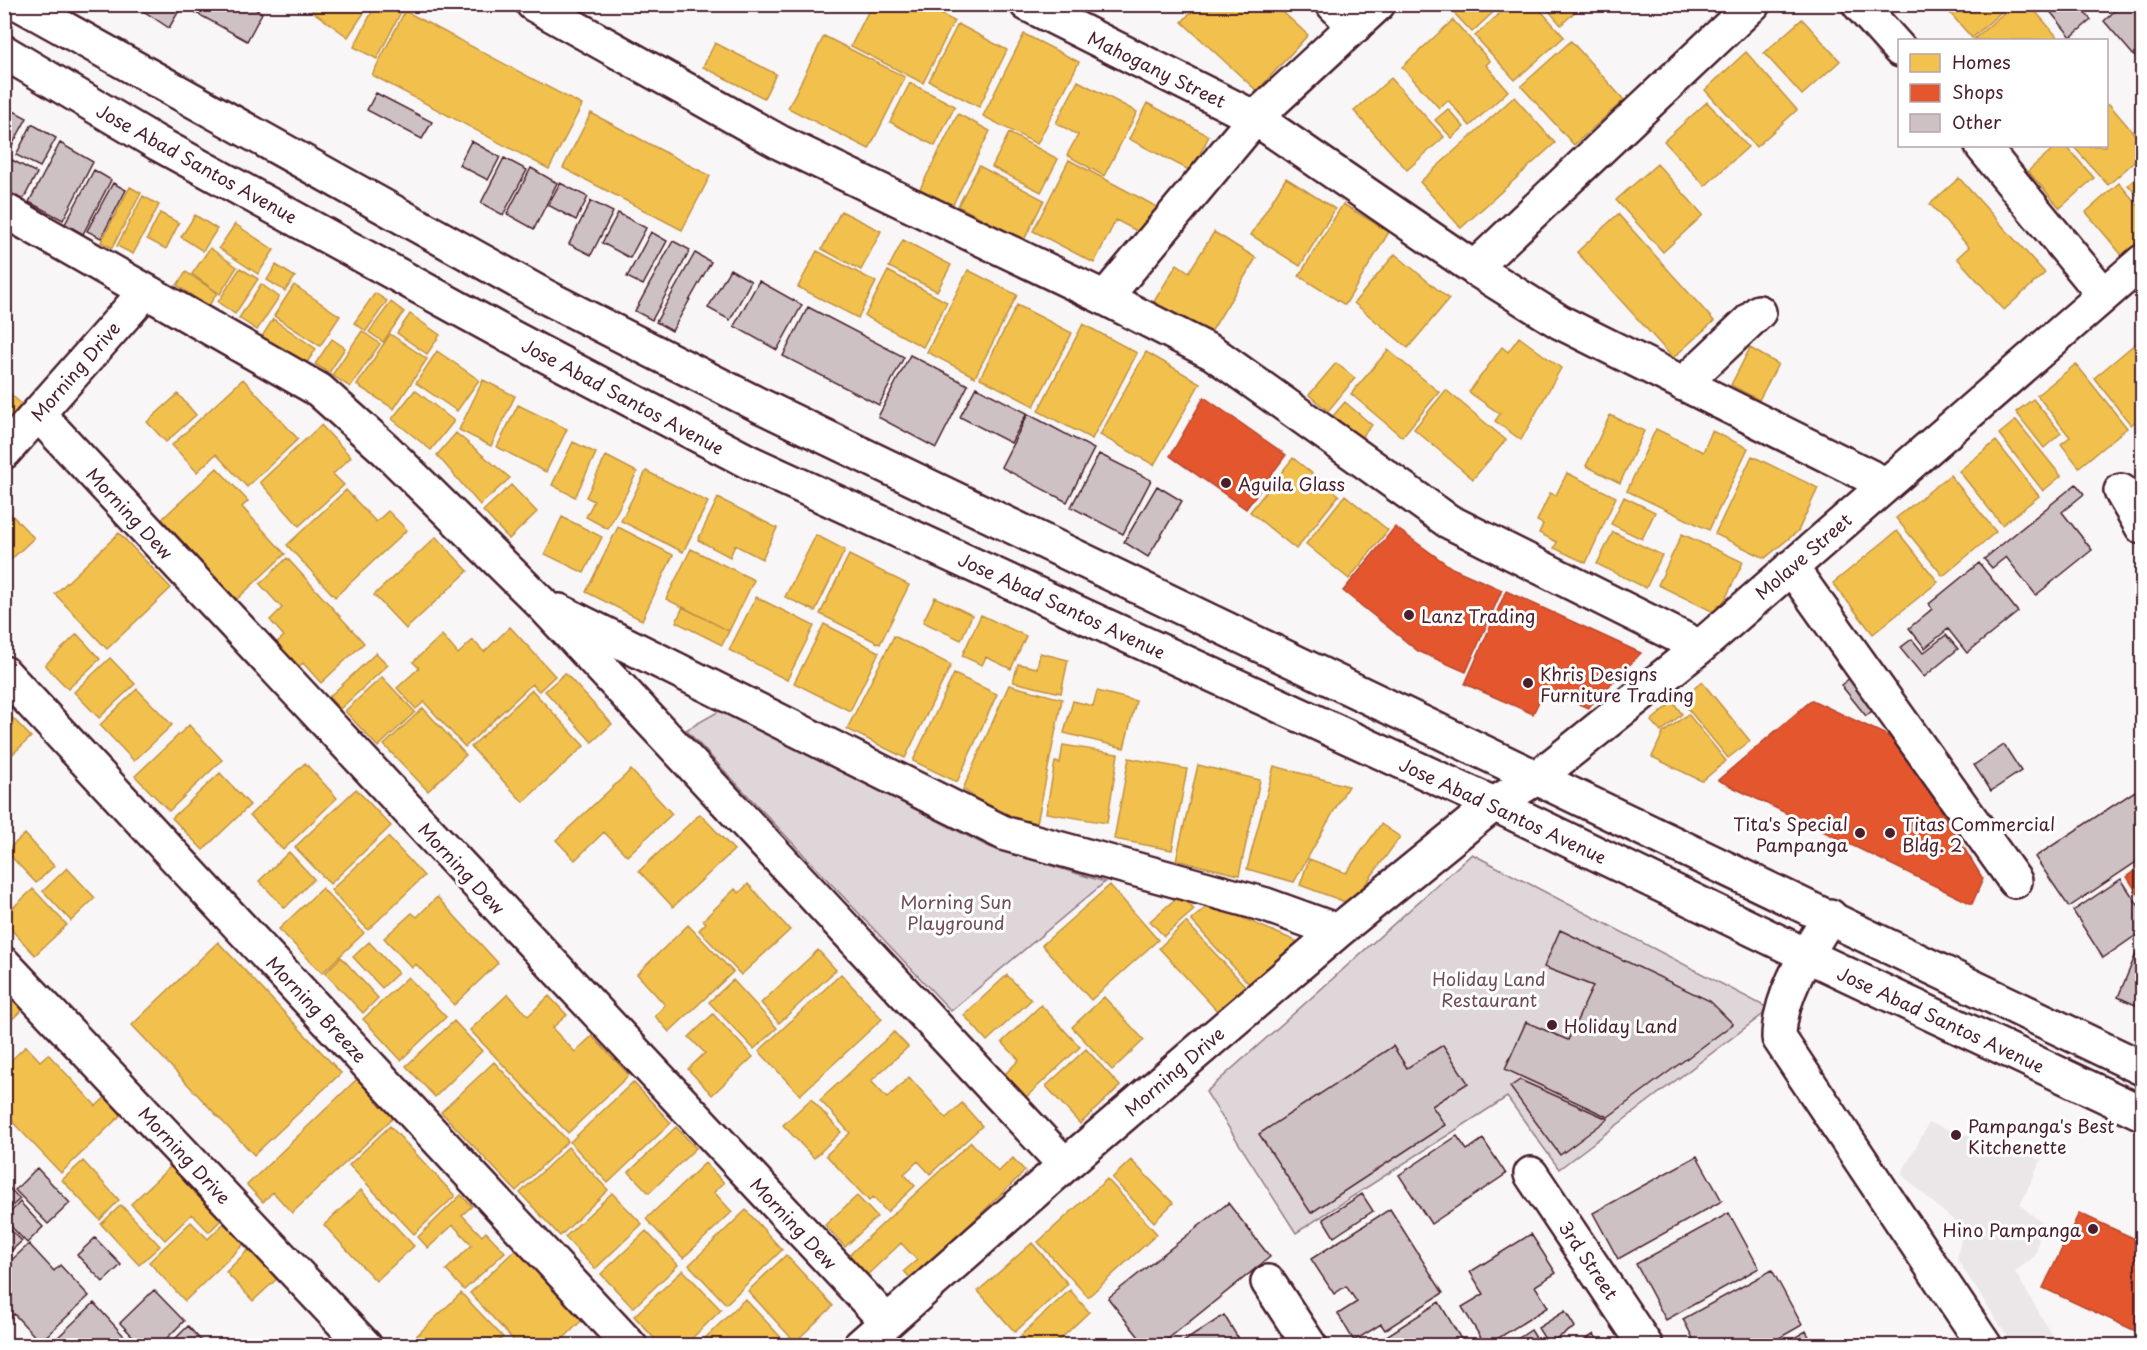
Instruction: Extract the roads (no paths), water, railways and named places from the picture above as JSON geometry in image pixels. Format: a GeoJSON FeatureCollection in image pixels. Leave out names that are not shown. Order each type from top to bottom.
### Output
{"type":"FeatureCollection","features":[{"type":"Feature","properties":{"kind":"main road"},"geometry":{"type":"LineString","coordinates":[[20,4],[548,298],[759,405],[1830,916],[2142,1068]]}},
{"type":"Feature","properties":{"kind":"main road"},"geometry":{"type":"LineString","coordinates":[[533,4],[781,143],[1105,298],[1213,353],[1448,521],[1700,647]]}},
{"type":"Feature","properties":{"kind":"main road","name":"Mahogany Street"},"geometry":{"type":"LineString","coordinates":[[1027,4],[1255,118],[1474,268],[1560,322],[1885,484]]}},
{"type":"Feature","properties":{"kind":"main road"},"geometry":{"type":"LineString","coordinates":[[1474,268],[1753,4]]}},
{"type":"Feature","properties":{"kind":"main road"},"geometry":{"type":"LineString","coordinates":[[1859,4],[1898,49]]}},
{"type":"Feature","properties":{"kind":"main road"},"geometry":{"type":"LineString","coordinates":[[1105,298],[1255,118],[1355,12]]}},
{"type":"Feature","properties":{"kind":"main road","name":"Jose Abad Santos Avenue"},"geometry":{"type":"LineString","coordinates":[[4,52],[158,143],[510,337],[751,463],[1494,804],[1806,955],[2142,1113]]}},
{"type":"Feature","properties":{"kind":"main road"},"geometry":{"type":"LineString","coordinates":[[1983,147],[2104,295]]}},
{"type":"Feature","properties":{"kind":"main road"},"geometry":{"type":"LineString","coordinates":[[4,210],[320,390],[386,450],[541,603],[1065,1165]]}},
{"type":"Feature","properties":{"kind":"main road","name":"Molave Street"},"geometry":{"type":"LineString","coordinates":[[1494,804],[1538,777],[1700,647],[2142,262]]}},
{"type":"Feature","properties":{"kind":"main road","name":"Morning Drive"},"geometry":{"type":"LineString","coordinates":[[4,452],[146,291]]}},
{"type":"Feature","properties":{"kind":"main road"},"geometry":{"type":"LineString","coordinates":[[1683,384],[1759,312]]}},
{"type":"Feature","properties":{"kind":"main road","name":"Morning Dew"},"geometry":{"type":"LineString","coordinates":[[38,414],[887,1322]]}},
{"type":"Feature","properties":{"kind":"main road"},"geometry":{"type":"LineString","coordinates":[[2121,491],[2142,527]]}},
{"type":"Feature","properties":{"kind":"main road"},"geometry":{"type":"LineString","coordinates":[[1791,567],[2015,881]]}},
{"type":"Feature","properties":{"kind":"main road"},"geometry":{"type":"LineString","coordinates":[[541,603],[1006,834],[1266,904],[1338,931]]}},
{"type":"Feature","properties":{"kind":"main road","name":"Morning Breeze"},"geometry":{"type":"LineString","coordinates":[[4,673],[630,1346]]}},
{"type":"Feature","properties":{"kind":"main road","name":"Morning Drive"},"geometry":{"type":"LineString","coordinates":[[860,1346],[1065,1165],[1338,931],[1494,804]]}},
{"type":"Feature","properties":{"kind":"main road"},"geometry":{"type":"LineString","coordinates":[[1830,916],[1806,955],[1779,1017],[1779,1038],[1985,1346]]}},
{"type":"Feature","properties":{"kind":"main road","name":"Morning Drive"},"geometry":{"type":"LineString","coordinates":[[4,964],[365,1346]]}},
{"type":"Feature","properties":{"kind":"main road","name":"3rd Street"},"geometry":{"type":"LineString","coordinates":[[1531,1174],[1646,1346]]}},
{"type":"Feature","properties":{"kind":"main road"},"geometry":{"type":"LineString","coordinates":[[1268,1282],[1310,1346]]}},
{"type":"Feature","properties":{"kind":"place","name":"Aguila Glass"},"geometry":{"type":"Point","coordinates":[1226,483]}},
{"type":"Feature","properties":{"kind":"place","name":"Lanz Trading"},"geometry":{"type":"Point","coordinates":[1409,615]}},
{"type":"Feature","properties":{"kind":"place","name":"Khris Designs Furniture Trading"},"geometry":{"type":"Point","coordinates":[1528,683]}},
{"type":"Feature","properties":{"kind":"place","name":"Tita's Special Pampanga"},"geometry":{"type":"Point","coordinates":[1860,833]}},
{"type":"Feature","properties":{"kind":"place","name":"Titas Commercial Bldg. 2"},"geometry":{"type":"Point","coordinates":[1890,833]}},
{"type":"Feature","properties":{"kind":"place","name":"Holiday Land"},"geometry":{"type":"Point","coordinates":[1552,1025]}},
{"type":"Feature","properties":{"kind":"place","name":"Pampanga's Best Kitchenette"},"geometry":{"type":"Point","coordinates":[1956,1135]}},
{"type":"Feature","properties":{"kind":"place","name":"Hino Pampanga"},"geometry":{"type":"Point","coordinates":[2093,1229]}},
{"type":"Feature","properties":{"kind":"park label","name":"Morning Sun Playground"},"geometry":{"type":"Point","coordinates":[956,911]}},
{"type":"Feature","properties":{"kind":"park label","name":"Holiday Land Restaurant"},"geometry":{"type":"Point","coordinates":[1489,988]}}]}
